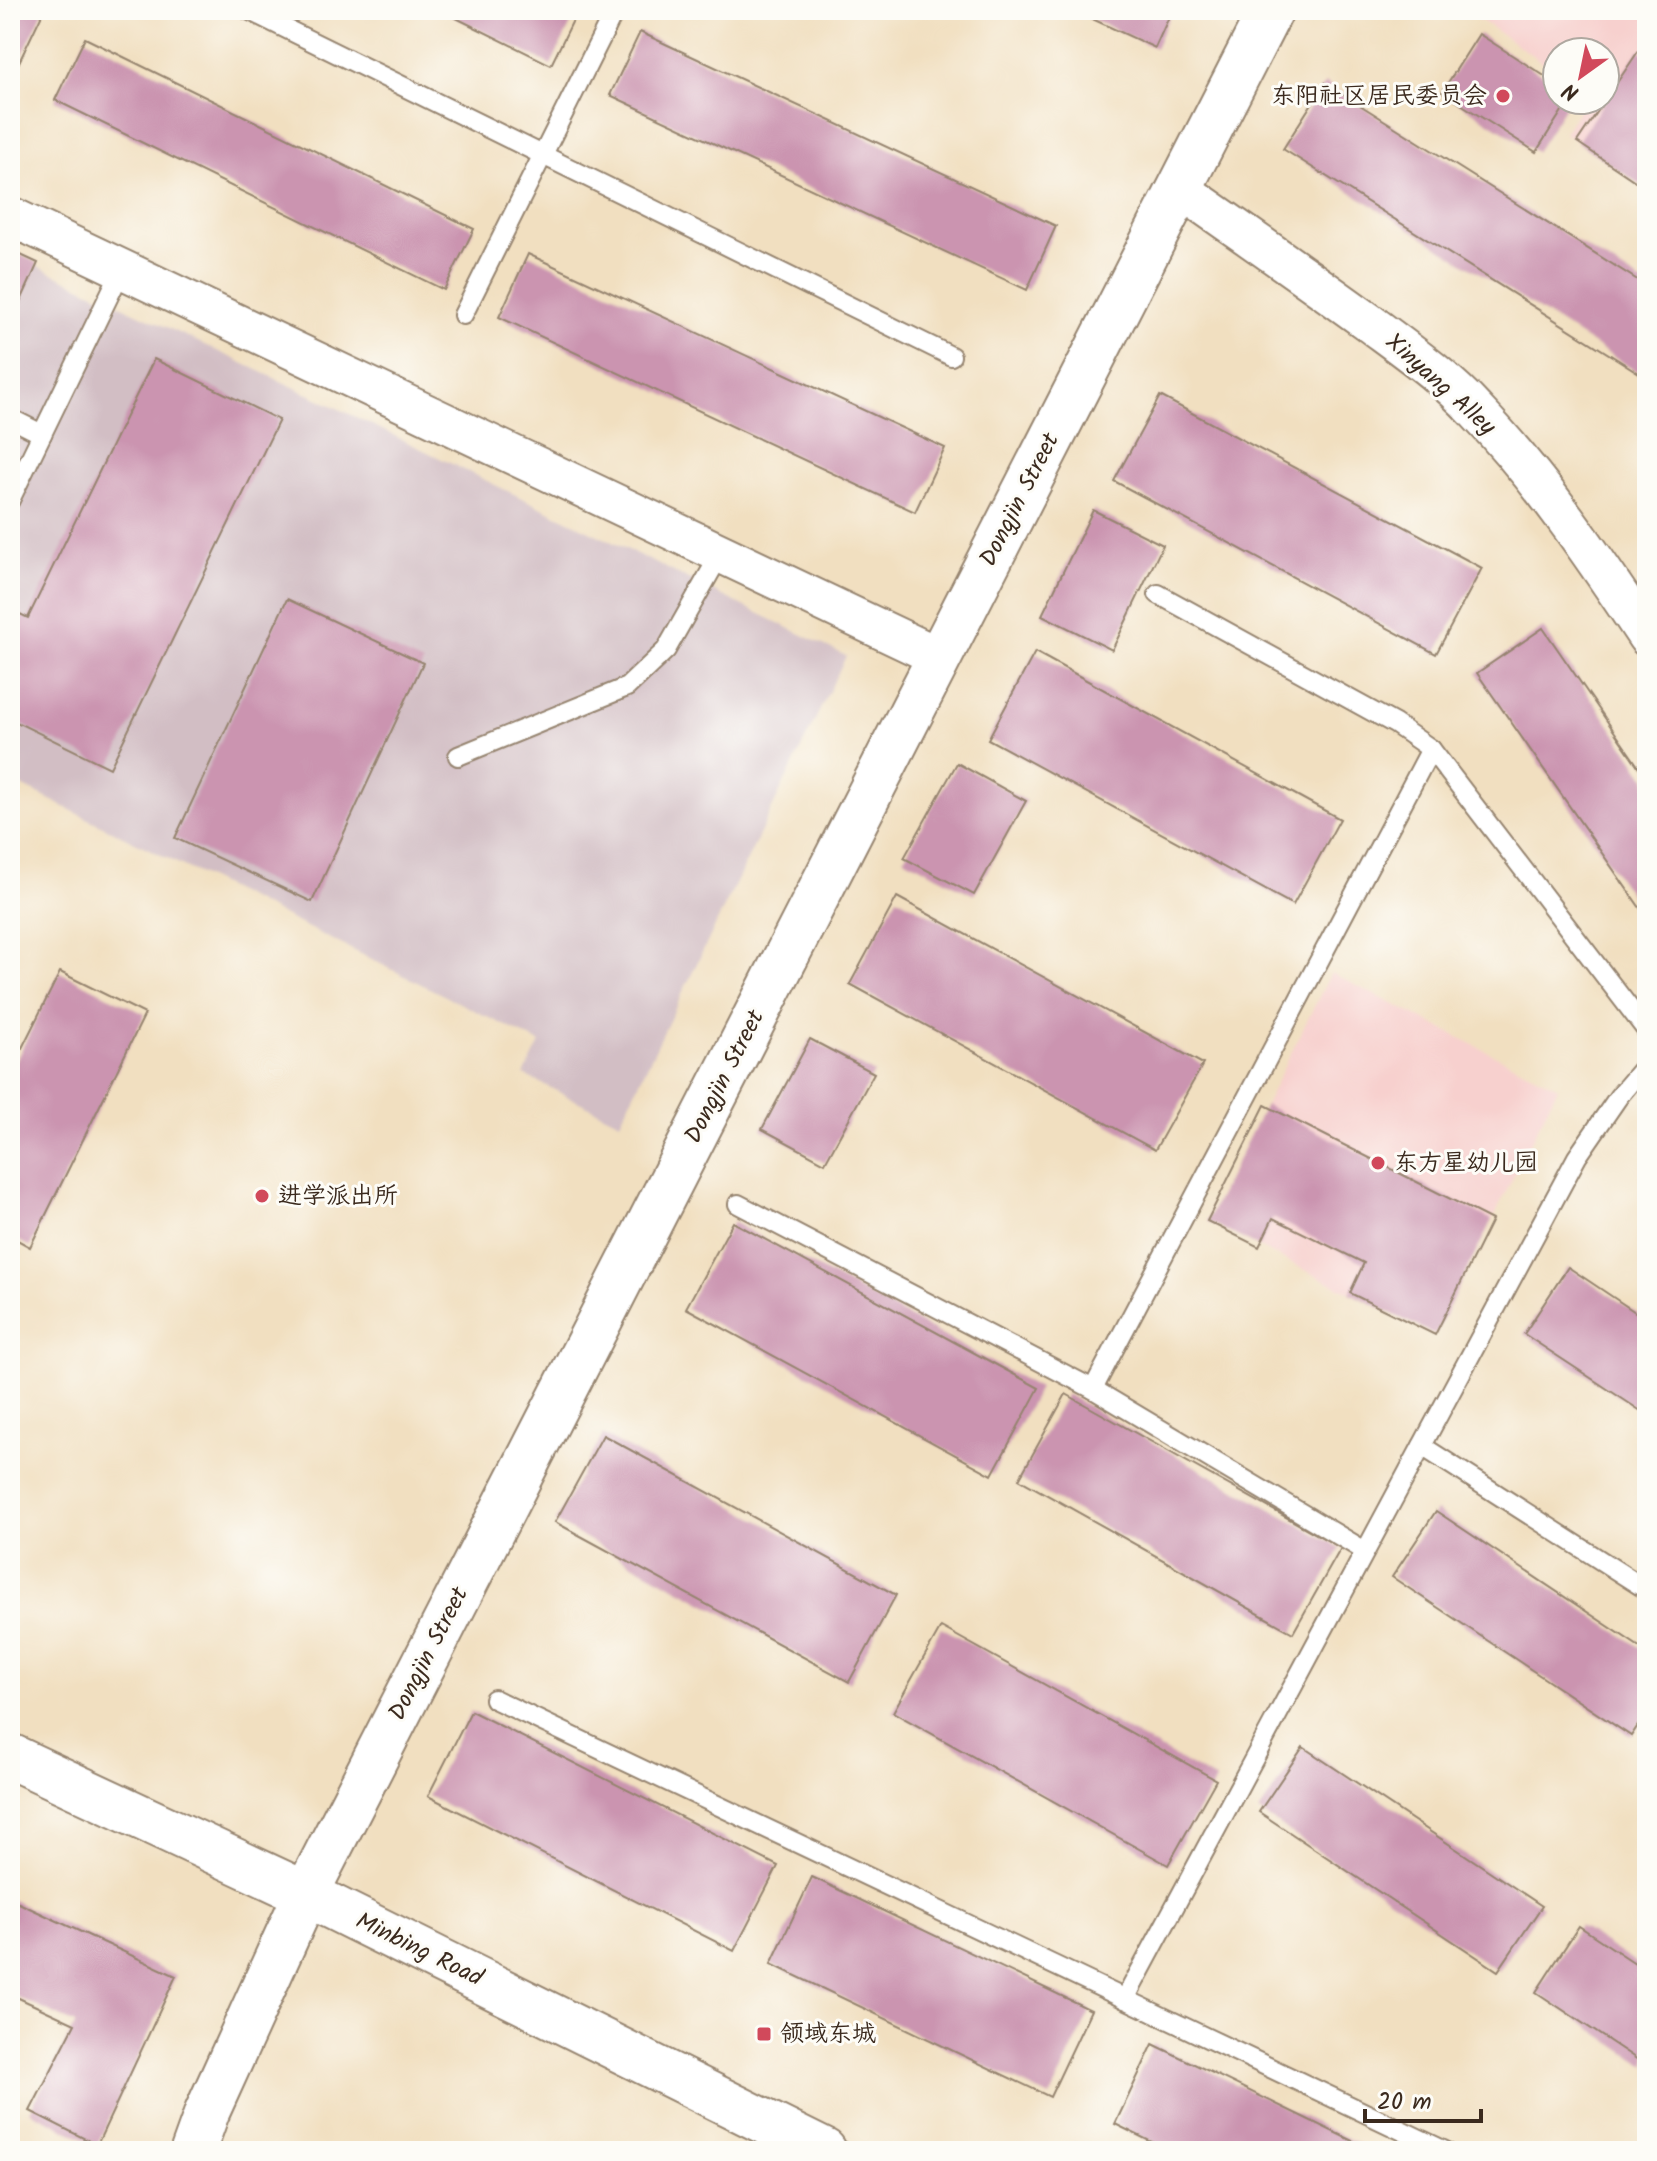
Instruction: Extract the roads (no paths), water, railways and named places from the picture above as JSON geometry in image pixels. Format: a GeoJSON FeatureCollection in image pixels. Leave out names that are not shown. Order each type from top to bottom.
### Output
{"type":"FeatureCollection","features":[{"type":"Feature","properties":{"kind":"street","name":"Dongjin Street"},"geometry":{"type":"LineString","coordinates":[[193,2151],[207,2112],[306,1894],[1271,10]]}},
{"type":"Feature","properties":{"kind":"street","name":"Xinyang Alley"},"geometry":{"type":"LineString","coordinates":[[1179,188],[1388,336],[1473,408],[1551,498],[1585,543],[1647,637]]}},
{"type":"Feature","properties":{"kind":"street"},"geometry":{"type":"LineString","coordinates":[[10,216],[941,658]]}},
{"type":"Feature","properties":{"kind":"street","name":"Minbing Road"},"geometry":{"type":"LineString","coordinates":[[10,1756],[306,1894],[824,2151]]}},
{"type":"Feature","properties":{"kind":"lane"},"geometry":{"type":"LineString","coordinates":[[248,10],[951,356]]}},
{"type":"Feature","properties":{"kind":"lane"},"geometry":{"type":"LineString","coordinates":[[463,315],[615,10]]}},
{"type":"Feature","properties":{"kind":"lane"},"geometry":{"type":"LineString","coordinates":[[10,500],[122,269]]}},
{"type":"Feature","properties":{"kind":"lane"},"geometry":{"type":"LineString","coordinates":[[10,418],[42,434]]}},
{"type":"Feature","properties":{"kind":"lane"},"geometry":{"type":"LineString","coordinates":[[458,756],[627,687],[666,650],[721,553]]}},
{"type":"Feature","properties":{"kind":"lane"},"geometry":{"type":"LineString","coordinates":[[1158,594],[1395,724],[1431,749],[1647,1031]]}},
{"type":"Feature","properties":{"kind":"lane"},"geometry":{"type":"LineString","coordinates":[[1093,1389],[1431,749]]}},
{"type":"Feature","properties":{"kind":"lane"},"geometry":{"type":"LineString","coordinates":[[1125,1999],[1577,1157],[1619,1096],[1647,1063]]}},
{"type":"Feature","properties":{"kind":"lane"},"geometry":{"type":"LineString","coordinates":[[738,1204],[1093,1389],[1365,1551]]}},
{"type":"Feature","properties":{"kind":"lane"},"geometry":{"type":"LineString","coordinates":[[1422,1446],[1647,1590]]}},
{"type":"Feature","properties":{"kind":"lane"},"geometry":{"type":"LineString","coordinates":[[494,1699],[1445,2151]]}},
{"type":"Feature","properties":{"kind":"place","name":"东阳社区居民委员会"},"geometry":{"type":"Point","coordinates":[1503,96]}},
{"type":"Feature","properties":{"kind":"place","name":"东方星幼儿园"},"geometry":{"type":"Point","coordinates":[1378,1163]}},
{"type":"Feature","properties":{"kind":"place","name":"进学派出所"},"geometry":{"type":"Point","coordinates":[262,1196]}},
{"type":"Feature","properties":{"kind":"place","name":"领域东城"},"geometry":{"type":"Point","coordinates":[764,2034]}}]}
